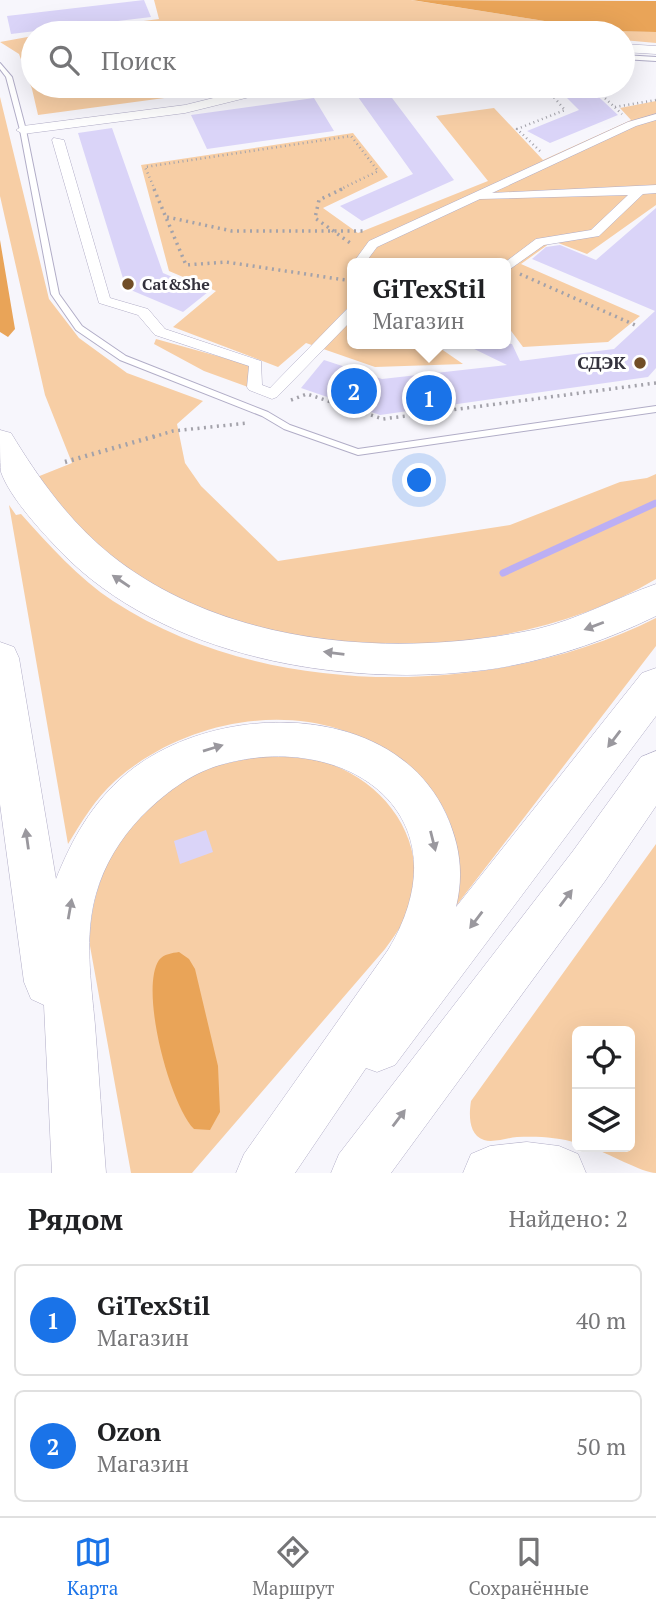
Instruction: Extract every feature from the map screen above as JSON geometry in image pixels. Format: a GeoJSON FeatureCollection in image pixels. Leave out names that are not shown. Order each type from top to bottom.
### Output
{"type":"FeatureCollection","features":[{"type":"Feature","properties":{"kind":"highway"},"geometry":{"type":"LineString","coordinates":[[0,441],[22,478],[56,522],[93,560],[116,578],[140,594],[200,622],[264,642],[366,657],[446,657],[495,652],[583,631],[656,599]]}},
{"type":"Feature","properties":{"kind":"highway"},"geometry":{"type":"LineString","coordinates":[[0,658],[78,1173]]}},
{"type":"Feature","properties":{"kind":"highway"},"geometry":{"type":"LineString","coordinates":[[274,1173],[419,995],[656,685]]}},
{"type":"Feature","properties":{"kind":"highway"},"geometry":{"type":"LineString","coordinates":[[78,1173],[66,939],[73,892],[82,867],[95,840],[111,817],[143,784],[165,769],[204,751],[242,741],[283,738],[325,744],[365,759],[400,783],[422,811],[435,842],[438,886],[422,939],[264,1173]]}},
{"type":"Feature","properties":{"kind":"highway"},"geometry":{"type":"LineString","coordinates":[[358,1173],[589,866],[656,770]]}},
{"type":"Feature","properties":{"kind":"highway"},"geometry":{"type":"LineString","coordinates":[[490,1173],[527,1170],[559,1173]]}},
{"type":"Feature","properties":{"kind":"street"},"geometry":{"type":"LineString","coordinates":[[635,49],[656,50]]}},
{"type":"Feature","properties":{"kind":"street"},"geometry":{"type":"LineString","coordinates":[[23,130],[185,109],[229,98]]}},
{"type":"Feature","properties":{"kind":"street"},"geometry":{"type":"LineString","coordinates":[[362,258],[373,244],[632,124],[656,117]]}},
{"type":"Feature","properties":{"kind":"street"},"geometry":{"type":"LineString","coordinates":[[58,140],[104,300],[143,312],[160,332],[256,364],[254,387],[272,394],[347,317]]}},
{"type":"Feature","properties":{"kind":"street"},"geometry":{"type":"LineString","coordinates":[[474,197],[656,189]]}},
{"type":"Feature","properties":{"kind":"street"},"geometry":{"type":"LineString","coordinates":[[512,271],[540,242],[595,233],[639,191]]}},
{"type":"Feature","properties":{"kind":"lane"},"geometry":{"type":"LineString","coordinates":[[635,58],[656,59]]}},
{"type":"Feature","properties":{"kind":"lane"},"geometry":{"type":"LineString","coordinates":[[0,65],[9,78],[23,130],[55,294],[79,328],[123,358],[265,414],[287,427],[358,452],[656,409]]}},
{"type":"Feature","properties":{"kind":"path"},"geometry":{"type":"LineString","coordinates":[[551,162],[517,129],[565,110],[554,98]]}},
{"type":"Feature","properties":{"kind":"path"},"geometry":{"type":"LineString","coordinates":[[605,98],[632,124]]}},
{"type":"Feature","properties":{"kind":"path"},"geometry":{"type":"LineString","coordinates":[[614,107],[656,100]]}},
{"type":"Feature","properties":{"kind":"path"},"geometry":{"type":"LineString","coordinates":[[347,280],[226,261],[186,265],[145,167],[351,136],[378,171],[319,200],[314,218],[334,231],[362,258]]}},
{"type":"Feature","properties":{"kind":"path"},"geometry":{"type":"LineString","coordinates":[[166,217],[232,232],[399,232]]}},
{"type":"Feature","properties":{"kind":"path"},"geometry":{"type":"LineString","coordinates":[[512,271],[635,325]]}},
{"type":"Feature","properties":{"kind":"path"},"geometry":{"type":"LineString","coordinates":[[272,394],[287,401],[307,394],[383,419],[656,383]]}},
{"type":"Feature","properties":{"kind":"path"},"geometry":{"type":"LineString","coordinates":[[65,462],[173,431],[251,422],[265,414]]}},
{"type":"Feature","properties":{"kind":"shaded area"},"geometry":{"type":"Polygon","coordinates":[[[154,0],[411,0],[544,21],[144,21],[159,19],[154,0]]]}},
{"type":"Feature","properties":{"kind":"shaded area"},"geometry":{"type":"Polygon","coordinates":[[[412,0],[656,1],[656,32],[635,32],[635,21],[545,21],[412,0]]]}},
{"type":"Feature","properties":{"kind":"shaded area"},"geometry":{"type":"Polygon","coordinates":[[[635,32],[656,32],[656,43],[635,41],[635,32]]]}},
{"type":"Feature","properties":{"kind":"shaded area"},"geometry":{"type":"Polygon","coordinates":[[[21,38],[21,59],[19,54],[0,42],[21,38]]]}},
{"type":"Feature","properties":{"kind":"shaded area"},"geometry":{"type":"Polygon","coordinates":[[[0,97],[49,299],[79,338],[127,373],[203,401],[177,424],[185,463],[201,486],[278,561],[510,525],[620,482],[656,474],[656,579],[603,606],[544,625],[483,638],[420,644],[357,643],[295,635],[235,621],[153,587],[123,568],[83,531],[37,477],[72,463],[45,395],[0,196],[0,97]]]}},
{"type":"Feature","properties":{"kind":"shaded area"},"geometry":{"type":"Polygon","coordinates":[[[34,98],[164,98],[38,115],[34,98]]]}},
{"type":"Feature","properties":{"kind":"shaded area"},"geometry":{"type":"Polygon","coordinates":[[[656,101],[656,205],[587,254],[553,241],[521,264],[640,316],[608,342],[523,347],[511,331],[511,258],[347,258],[347,349],[441,349],[463,364],[375,367],[306,343],[278,367],[173,327],[216,291],[169,271],[141,165],[353,133],[388,177],[323,208],[358,233],[488,181],[436,116],[494,108],[543,160],[631,120],[620,108],[656,101]]]}},
{"type":"Feature","properties":{"kind":"shaded area"},"geometry":{"type":"Polygon","coordinates":[[[0,240],[15,329],[8,337],[0,332],[0,240]]]}},
{"type":"Feature","properties":{"kind":"shaded area"},"geometry":{"type":"Polygon","coordinates":[[[156,339],[246,364],[251,368],[248,387],[204,371],[154,344],[156,339]]]}},
{"type":"Feature","properties":{"kind":"shaded area"},"geometry":{"type":"Polygon","coordinates":[[[9,505],[16,515],[21,514],[76,572],[113,601],[174,634],[240,657],[310,671],[382,677],[455,674],[526,663],[593,644],[656,618],[656,646],[456,906],[454,836],[447,815],[436,796],[395,758],[362,738],[327,726],[290,720],[252,721],[214,728],[178,741],[145,758],[108,788],[68,844],[9,505]]]}},
{"type":"Feature","properties":{"kind":"shaded area"},"geometry":{"type":"Polygon","coordinates":[[[264,756],[325,762],[352,774],[384,799],[406,832],[412,851],[415,871],[410,908],[385,949],[192,1173],[131,1173],[90,946],[96,894],[116,847],[148,806],[191,775],[227,763],[264,756]]]}},
{"type":"Feature","properties":{"kind":"shaded area"},"geometry":{"type":"Polygon","coordinates":[[[656,844],[656,1173],[642,1170],[602,1152],[635,1152],[635,1026],[572,1026],[572,1142],[540,1137],[484,1140],[472,1129],[471,1101],[656,844]]]}},
{"type":"Feature","properties":{"kind":"shaded area"},"geometry":{"type":"Polygon","coordinates":[[[179,952],[189,959],[195,969],[218,1066],[220,1112],[210,1130],[194,1129],[185,1116],[167,1073],[155,1020],[154,975],[159,960],[179,952]]]}},
{"type":"Feature","properties":{"kind":"building"},"geometry":{"type":"Polygon","coordinates":[[[144,0],[151,17],[118,21],[21,21],[21,33],[11,34],[7,16],[144,0]]]}},
{"type":"Feature","properties":{"kind":"building"},"geometry":{"type":"Polygon","coordinates":[[[314,98],[334,131],[207,149],[191,115],[314,98]]]}},
{"type":"Feature","properties":{"kind":"building"},"geometry":{"type":"Polygon","coordinates":[[[359,98],[392,98],[454,180],[362,221],[340,206],[413,174],[359,98]]]}},
{"type":"Feature","properties":{"kind":"building"},"geometry":{"type":"Polygon","coordinates":[[[567,98],[600,98],[618,115],[550,143],[527,131],[579,110],[567,98]]]}},
{"type":"Feature","properties":{"kind":"building"},"geometry":{"type":"Polygon","coordinates":[[[112,128],[163,273],[208,292],[183,312],[126,288],[78,133],[112,128]]]}},
{"type":"Feature","properties":{"kind":"building"},"geometry":{"type":"Polygon","coordinates":[[[656,208],[656,368],[648,377],[380,415],[301,388],[324,360],[382,379],[507,365],[474,349],[511,349],[511,344],[520,361],[614,349],[655,311],[532,259],[546,247],[560,245],[596,260],[656,208]]]}},
{"type":"Feature","properties":{"kind":"building"},"geometry":{"type":"Polygon","coordinates":[[[206,830],[213,852],[180,864],[174,841],[206,830]]]}},
{"type":"Feature","properties":{"kind":"waterway"},"geometry":{"type":"LineString","coordinates":[[503,573],[656,503]]}},
{"type":"Feature","properties":{"kind":"place","name":"Cat&She"},"geometry":{"type":"Point","coordinates":[128,284]}},
{"type":"Feature","properties":{"kind":"place","name":"СДЭК"},"geometry":{"type":"Point","coordinates":[640,363]}},
{"type":"Feature","properties":{"kind":"place","name":"Ozon"},"geometry":{"type":"Point","coordinates":[354,391]}},
{"type":"Feature","properties":{"kind":"place","name":"GiTexStil"},"geometry":{"type":"Point","coordinates":[429,398]}}]}
